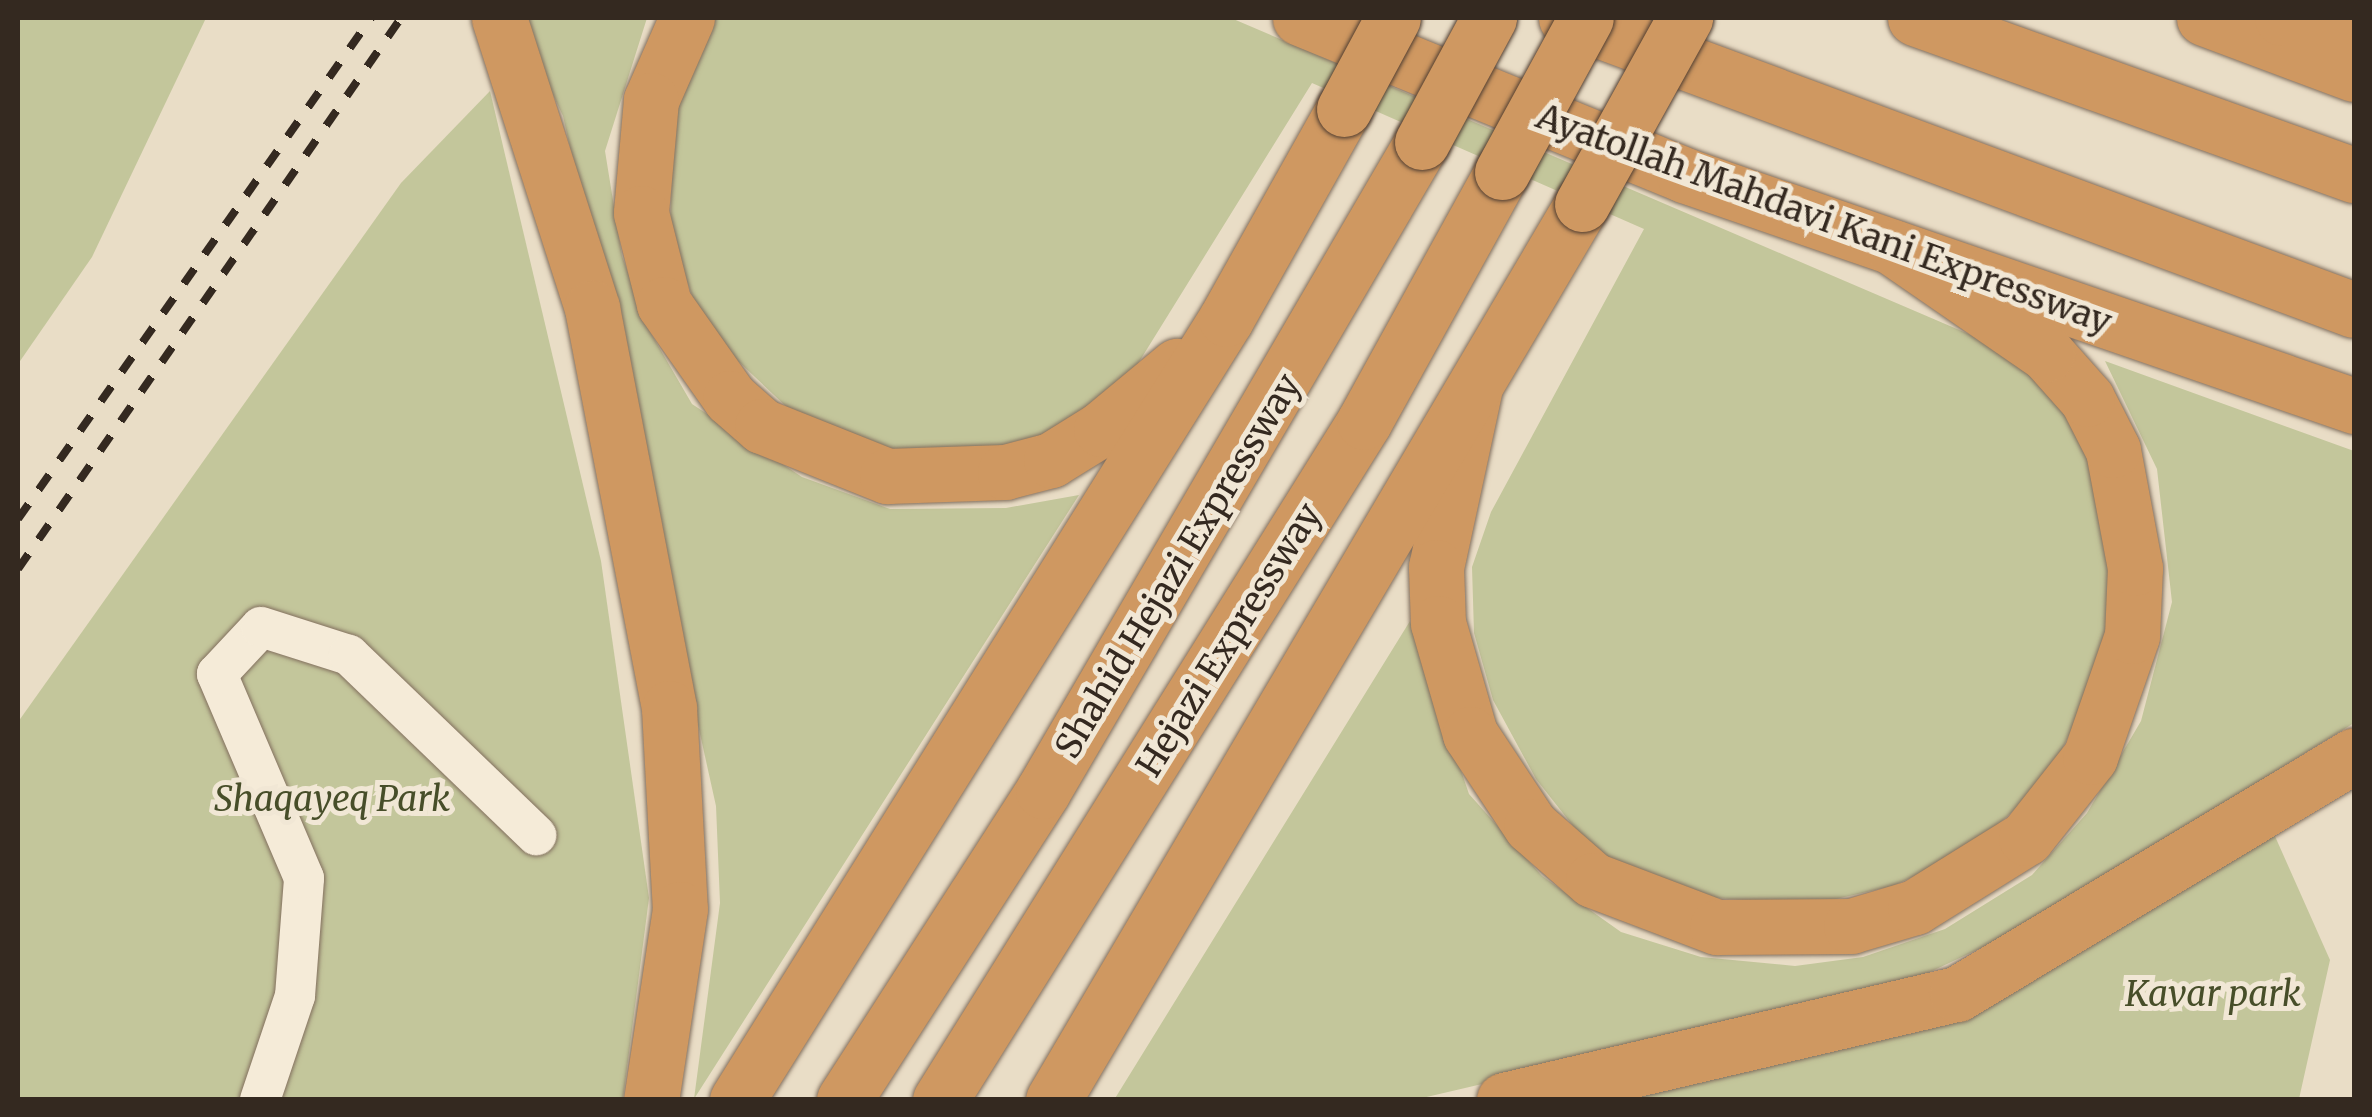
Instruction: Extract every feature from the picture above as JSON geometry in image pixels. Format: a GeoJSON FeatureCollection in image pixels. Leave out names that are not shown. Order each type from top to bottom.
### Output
{"type":"FeatureCollection","features":[{"type":"Feature","properties":{"kind":"highway"},"geometry":{"type":"LineString","coordinates":[[499,18],[592,308],[669,708],[680,910],[651,1100]]}},
{"type":"Feature","properties":{"kind":"highway"},"geometry":{"type":"LineString","coordinates":[[686,18],[650,100],[641,213],[664,304],[730,398],[762,426],[887,476],[1005,472],[1051,460],[1101,429],[1226,319]]}},
{"type":"Feature","properties":{"kind":"highway","name":"Ayatollah Mahdavi Kani Expressway"},"geometry":{"type":"LineString","coordinates":[[1300,18],[1684,175],[2354,406]]}},
{"type":"Feature","properties":{"kind":"highway"},"geometry":{"type":"LineString","coordinates":[[737,1100],[1226,319],[1394,18]]}},
{"type":"Feature","properties":{"kind":"highway","name":"Shahid Hejazi Expressway"},"geometry":{"type":"LineString","coordinates":[[844,1100],[1043,791],[1422,142],[1489,18]]}},
{"type":"Feature","properties":{"kind":"highway"},"geometry":{"type":"LineString","coordinates":[[1566,18],[2354,310]]}},
{"type":"Feature","properties":{"kind":"highway","name":"Hejazi Expressway"},"geometry":{"type":"LineString","coordinates":[[940,1100],[1364,422],[1586,18]]}},
{"type":"Feature","properties":{"kind":"highway"},"geometry":{"type":"LineString","coordinates":[[1053,1100],[1582,204],[1685,18]]}},
{"type":"Feature","properties":{"kind":"highway"},"geometry":{"type":"LineString","coordinates":[[1915,18],[2354,175]]}},
{"type":"Feature","properties":{"kind":"highway"},"geometry":{"type":"LineString","coordinates":[[2204,18],[2354,74]]}},
{"type":"Feature","properties":{"kind":"highway"},"geometry":{"type":"LineString","coordinates":[[2282,18],[2354,18]]}},
{"type":"Feature","properties":{"kind":"highway"},"geometry":{"type":"LineString","coordinates":[[1475,387],[1436,567],[1438,623],[1470,734],[1530,826],[1593,880],[1716,927],[1851,926],[1915,907],[2026,838],[2090,756],[2132,636],[2136,568],[2113,450],[2087,399],[2047,354],[1892,247]]}},
{"type":"Feature","properties":{"kind":"highway"},"geometry":{"type":"LineString","coordinates":[[1504,1100],[1957,994],[2354,755]]}},
{"type":"Feature","properties":{"kind":"lane"},"geometry":{"type":"LineString","coordinates":[[260,1100],[295,996],[304,878],[217,674],[260,627],[349,655],[536,834]]}},
{"type":"Feature","properties":{"kind":"green space"},"geometry":{"type":"Polygon","coordinates":[[[18,18],[206,18],[92,257],[18,364],[18,18]]]}},
{"type":"Feature","properties":{"kind":"green space"},"geometry":{"type":"Polygon","coordinates":[[[517,18],[647,18],[605,151],[622,256],[649,330],[692,404],[802,477],[890,509],[1006,508],[1079,495],[694,1099],[720,903],[716,806],[563,116],[517,18]]]}},
{"type":"Feature","properties":{"kind":"green space"},"geometry":{"type":"Polygon","coordinates":[[[715,18],[1231,18],[2013,353],[2074,417],[2107,504],[2116,605],[2092,688],[2046,782],[1968,851],[1893,886],[1814,904],[1713,898],[1596,855],[1536,779],[1493,700],[1474,633],[1472,567],[1491,512],[1644,229],[1312,83],[1121,391],[1020,448],[899,456],[808,427],[704,329],[670,234],[674,100],[715,18]]]}},
{"type":"Feature","properties":{"kind":"green space","name":"Shaqayeq Park"},"geometry":{"type":"Polygon","coordinates":[[[490,91],[601,561],[649,898],[623,1099],[18,1100],[18,722],[401,183],[490,91]]]}},
{"type":"Feature","properties":{"kind":"green space"},"geometry":{"type":"Polygon","coordinates":[[[2105,361],[2354,451],[2354,723],[2015,932],[1898,987],[1418,1099],[1114,1100],[1410,621],[1469,794],[1542,876],[1621,932],[1701,957],[1795,966],[1863,957],[1945,929],[2032,875],[2087,813],[2141,721],[2172,602],[2157,469],[2105,361]]]}},
{"type":"Feature","properties":{"kind":"green space","name":"Kavar park"},"geometry":{"type":"Polygon","coordinates":[[[2274,834],[2330,960],[2299,1099],[1589,1100],[1923,1027],[2035,978],[2274,834]]]}},
{"type":"Feature","properties":{"kind":"railway"},"geometry":{"type":"LineString","coordinates":[[18,519],[371,18]]}},
{"type":"Feature","properties":{"kind":"railway"},"geometry":{"type":"LineString","coordinates":[[18,569],[401,18]]}}]}
